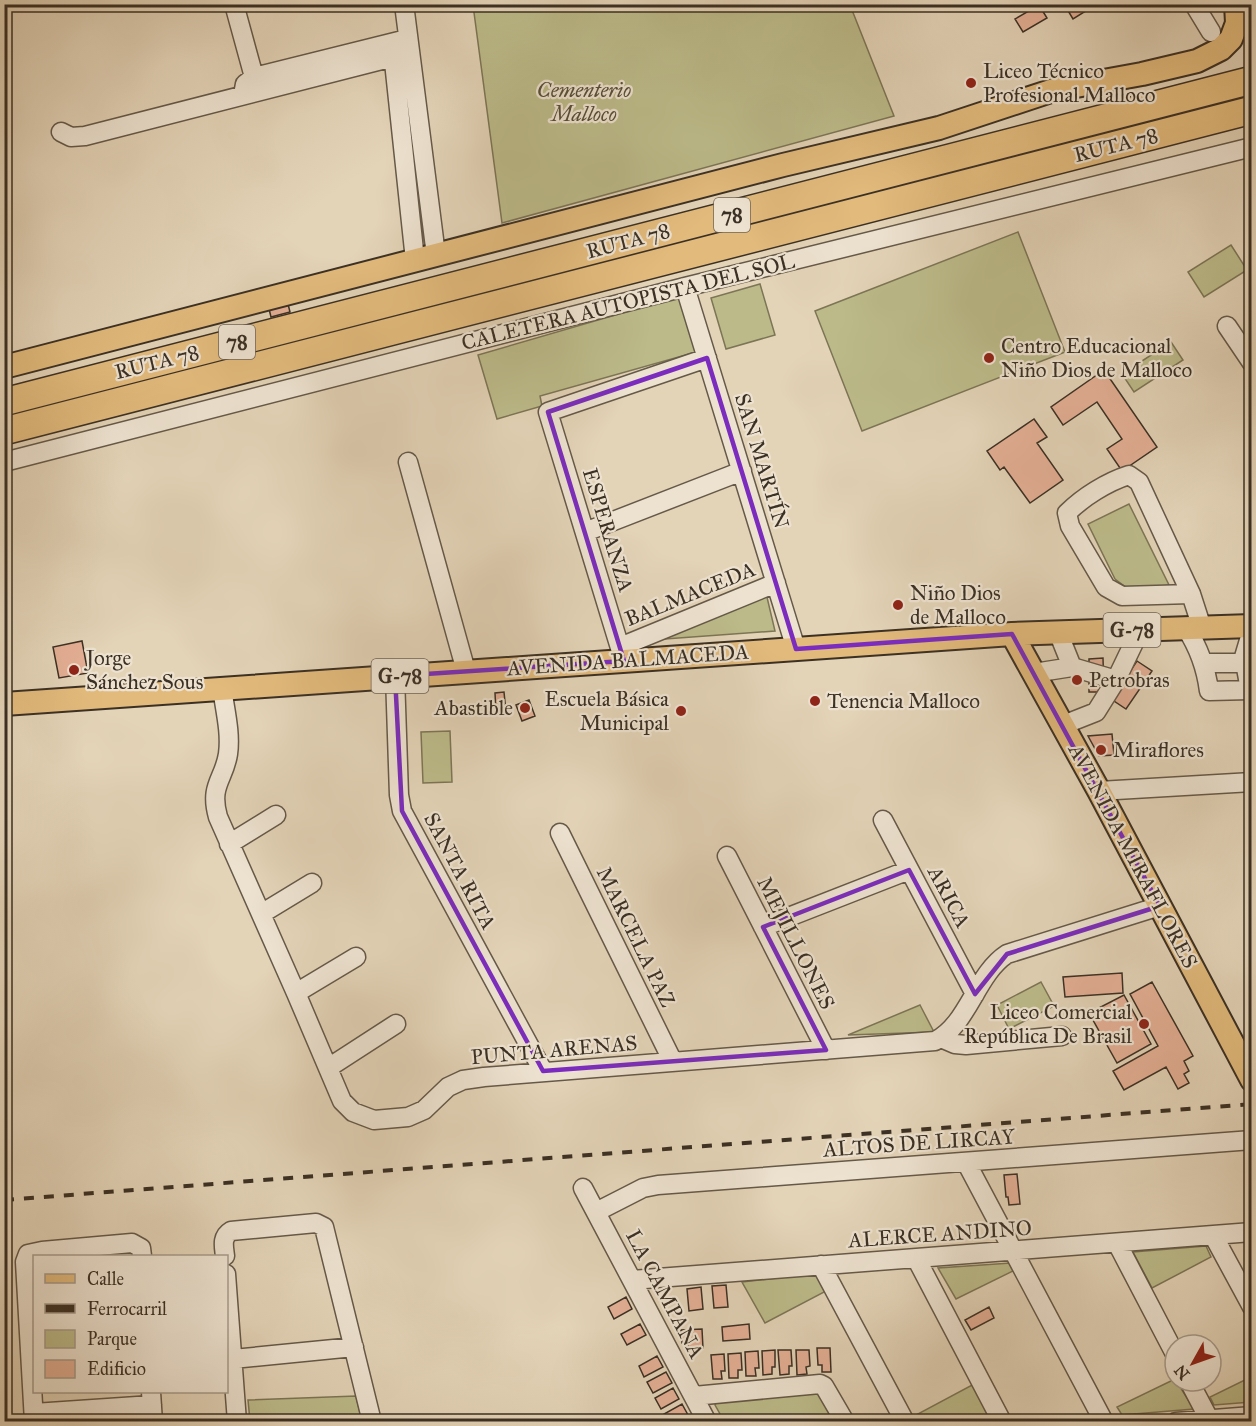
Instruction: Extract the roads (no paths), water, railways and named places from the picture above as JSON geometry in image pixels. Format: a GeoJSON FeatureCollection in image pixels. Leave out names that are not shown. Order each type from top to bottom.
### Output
{"type":"FeatureCollection","features":[{"type":"Feature","properties":{"kind":"highway","name":"RUTA 78"},"geometry":{"type":"LineString","coordinates":[[4,402],[1251,80]]}},
{"type":"Feature","properties":{"kind":"highway","name":"RUTA 78"},"geometry":{"type":"LineString","coordinates":[[4,431],[1251,111]]}},
{"type":"Feature","properties":{"kind":"main road"},"geometry":{"type":"LineString","coordinates":[[4,367],[783,165],[947,125],[1054,90],[1142,74],[1197,61],[1221,50],[1231,39],[1237,23],[1236,4]]}},
{"type":"Feature","properties":{"kind":"main road","name":"AVENIDA BALMACEDA"},"geometry":{"type":"LineString","coordinates":[[4,704],[466,671],[622,654],[796,649],[1059,632],[1251,628]]}},
{"type":"Feature","properties":{"kind":"main road","name":"AVENIDA MIRAFLORES"},"geometry":{"type":"LineString","coordinates":[[1012,634],[1100,791],[1251,1080]]}},
{"type":"Feature","properties":{"kind":"street"},"geometry":{"type":"LineString","coordinates":[[234,4],[265,80]]}},
{"type":"Feature","properties":{"kind":"street"},"geometry":{"type":"LineString","coordinates":[[404,4],[401,48],[425,258]]}},
{"type":"Feature","properties":{"kind":"street"},"geometry":{"type":"LineString","coordinates":[[1194,4],[1211,32]]}},
{"type":"Feature","properties":{"kind":"street"},"geometry":{"type":"LineString","coordinates":[[61,132],[71,137],[85,136],[243,95],[245,84],[401,48]]}},
{"type":"Feature","properties":{"kind":"street","name":"CALETERA AUTOPISTA DEL SOL"},"geometry":{"type":"LineString","coordinates":[[4,462],[685,286],[1251,147]]}},
{"type":"Feature","properties":{"kind":"street","name":"SAN MARTÍN"},"geometry":{"type":"LineString","coordinates":[[685,286],[796,649]]}},
{"type":"Feature","properties":{"kind":"street"},"geometry":{"type":"LineString","coordinates":[[1227,326],[1251,363]]}},
{"type":"Feature","properties":{"kind":"street","name":"ESPERANZA"},"geometry":{"type":"LineString","coordinates":[[622,654],[548,412],[707,358]]}},
{"type":"Feature","properties":{"kind":"street"},"geometry":{"type":"LineString","coordinates":[[408,462],[466,671]]}},
{"type":"Feature","properties":{"kind":"street"},"geometry":{"type":"LineString","coordinates":[[585,532],[742,471]]}},
{"type":"Feature","properties":{"kind":"street"},"geometry":{"type":"LineString","coordinates":[[1191,594],[1122,596],[1106,587],[1070,526],[1067,513],[1075,505],[1115,480],[1129,475],[1139,482],[1191,594],[1193,639],[1204,663],[1209,691],[1250,690],[1244,657],[1251,628]]}},
{"type":"Feature","properties":{"kind":"street","name":"BALMACEDA"},"geometry":{"type":"LineString","coordinates":[[622,654],[776,583]]}},
{"type":"Feature","properties":{"kind":"street"},"geometry":{"type":"LineString","coordinates":[[1063,725],[1096,712],[1116,680],[1140,630]]}},
{"type":"Feature","properties":{"kind":"street"},"geometry":{"type":"LineString","coordinates":[[1059,632],[1072,667]]}},
{"type":"Feature","properties":{"kind":"street"},"geometry":{"type":"LineString","coordinates":[[1204,663],[1245,663]]}},
{"type":"Feature","properties":{"kind":"street"},"geometry":{"type":"LineString","coordinates":[[1034,673],[1072,667],[1116,680]]}},
{"type":"Feature","properties":{"kind":"street","name":"SANTA RITA"},"geometry":{"type":"LineString","coordinates":[[395,676],[399,795],[402,811],[543,1071]]}},
{"type":"Feature","properties":{"kind":"street","name":"PUNTA ARENAS"},"geometry":{"type":"LineString","coordinates":[[222,688],[228,734],[228,756],[215,788],[214,806],[342,1101],[353,1112],[374,1120],[408,1117],[424,1110],[448,1087],[463,1080],[543,1071],[929,1042],[941,1038],[955,1044],[966,1045],[1062,1036]]}},
{"type":"Feature","properties":{"kind":"street"},"geometry":{"type":"LineString","coordinates":[[1100,791],[1251,782]]}},
{"type":"Feature","properties":{"kind":"street"},"geometry":{"type":"LineString","coordinates":[[229,843],[276,815]]}},
{"type":"Feature","properties":{"kind":"street","name":"ARICA"},"geometry":{"type":"LineString","coordinates":[[883,820],[975,994]]}},
{"type":"Feature","properties":{"kind":"street","name":"MARCELA PAZ"},"geometry":{"type":"LineString","coordinates":[[560,833],[673,1062]]}},
{"type":"Feature","properties":{"kind":"street","name":"MEJILLONES"},"geometry":{"type":"LineString","coordinates":[[727,856],[826,1050]]}},
{"type":"Feature","properties":{"kind":"street"},"geometry":{"type":"LineString","coordinates":[[763,927],[909,870]]}},
{"type":"Feature","properties":{"kind":"street"},"geometry":{"type":"LineString","coordinates":[[261,915],[312,883]]}},
{"type":"Feature","properties":{"kind":"street"},"geometry":{"type":"LineString","coordinates":[[941,1038],[951,1029],[994,966],[1007,954],[1160,906]]}},
{"type":"Feature","properties":{"kind":"street"},"geometry":{"type":"LineString","coordinates":[[296,993],[356,957]]}},
{"type":"Feature","properties":{"kind":"street"},"geometry":{"type":"LineString","coordinates":[[328,1068],[396,1024]]}},
{"type":"Feature","properties":{"kind":"street","name":"ALTOS DE LIRCAY"},"geometry":{"type":"LineString","coordinates":[[596,1212],[639,1190],[652,1186],[1251,1140]]}},
{"type":"Feature","properties":{"kind":"street"},"geometry":{"type":"LineString","coordinates":[[966,1162],[1104,1422]]}},
{"type":"Feature","properties":{"kind":"street","name":"LA CAMPANA"},"geometry":{"type":"LineString","coordinates":[[583,1188],[707,1422]]}},
{"type":"Feature","properties":{"kind":"street"},"geometry":{"type":"LineString","coordinates":[[225,1255],[224,1240],[227,1233],[235,1230],[316,1223],[322,1225],[326,1230],[372,1422]]}},
{"type":"Feature","properties":{"kind":"street","name":"ALERCE ANDINO"},"geometry":{"type":"LineString","coordinates":[[632,1280],[1251,1232]]}},
{"type":"Feature","properties":{"kind":"street"},"geometry":{"type":"LineString","coordinates":[[1213,1235],[1251,1307]]}},
{"type":"Feature","properties":{"kind":"street"},"geometry":{"type":"LineString","coordinates":[[33,1375],[32,1333],[25,1262],[28,1254],[132,1243],[141,1248],[142,1255]]}},
{"type":"Feature","properties":{"kind":"street"},"geometry":{"type":"LineString","coordinates":[[1117,1243],[1164,1333]]}},
{"type":"Feature","properties":{"kind":"street"},"geometry":{"type":"LineString","coordinates":[[916,1258],[1002,1422]]}},
{"type":"Feature","properties":{"kind":"street"},"geometry":{"type":"LineString","coordinates":[[821,1265],[905,1422]]}},
{"type":"Feature","properties":{"kind":"street"},"geometry":{"type":"LineString","coordinates":[[228,1298],[237,1422]]}},
{"type":"Feature","properties":{"kind":"street"},"geometry":{"type":"LineString","coordinates":[[233,1359],[354,1347]]}},
{"type":"Feature","properties":{"kind":"street"},"geometry":{"type":"LineString","coordinates":[[694,1396],[820,1384],[824,1386],[845,1422]]}},
{"type":"Feature","properties":{"kind":"street"},"geometry":{"type":"LineString","coordinates":[[33,1393],[34,1417],[152,1406]]}},
{"type":"Feature","properties":{"kind":"street"},"geometry":{"type":"LineString","coordinates":[[1195,1393],[1209,1419]]}},
{"type":"Feature","properties":{"kind":"street"},"geometry":{"type":"LineString","coordinates":[[1176,1422],[1251,1416]]}},
{"type":"Feature","properties":{"kind":"railway"},"geometry":{"type":"LineString","coordinates":[[4,1200],[1252,1104]]}},
{"type":"Feature","properties":{"kind":"place","name":"Liceo Técnico Profesional Malloco"},"geometry":{"type":"Point","coordinates":[971,83]}},
{"type":"Feature","properties":{"kind":"place","name":"Centro Educacional Niño Dios de Malloco"},"geometry":{"type":"Point","coordinates":[989,358]}},
{"type":"Feature","properties":{"kind":"place","name":"Niño Dios de Malloco"},"geometry":{"type":"Point","coordinates":[898,605]}},
{"type":"Feature","properties":{"kind":"place","name":"Jorge Sánchez Sous"},"geometry":{"type":"Point","coordinates":[74,670]}},
{"type":"Feature","properties":{"kind":"place","name":"Petrobras"},"geometry":{"type":"Point","coordinates":[1077,680]}},
{"type":"Feature","properties":{"kind":"place","name":"Tenencia Malloco"},"geometry":{"type":"Point","coordinates":[815,701]}},
{"type":"Feature","properties":{"kind":"place","name":"Abastible"},"geometry":{"type":"Point","coordinates":[525,708]}},
{"type":"Feature","properties":{"kind":"place","name":"Escuela Básica Municipal"},"geometry":{"type":"Point","coordinates":[681,711]}},
{"type":"Feature","properties":{"kind":"place","name":"Miraflores"},"geometry":{"type":"Point","coordinates":[1101,750]}},
{"type":"Feature","properties":{"kind":"place","name":"Liceo Comercial República De Brasil"},"geometry":{"type":"Point","coordinates":[1144,1024]}},
{"type":"Feature","properties":{"kind":"park label","name":"Cementerio Malloco"},"geometry":{"type":"Point","coordinates":[584,102]}}]}
